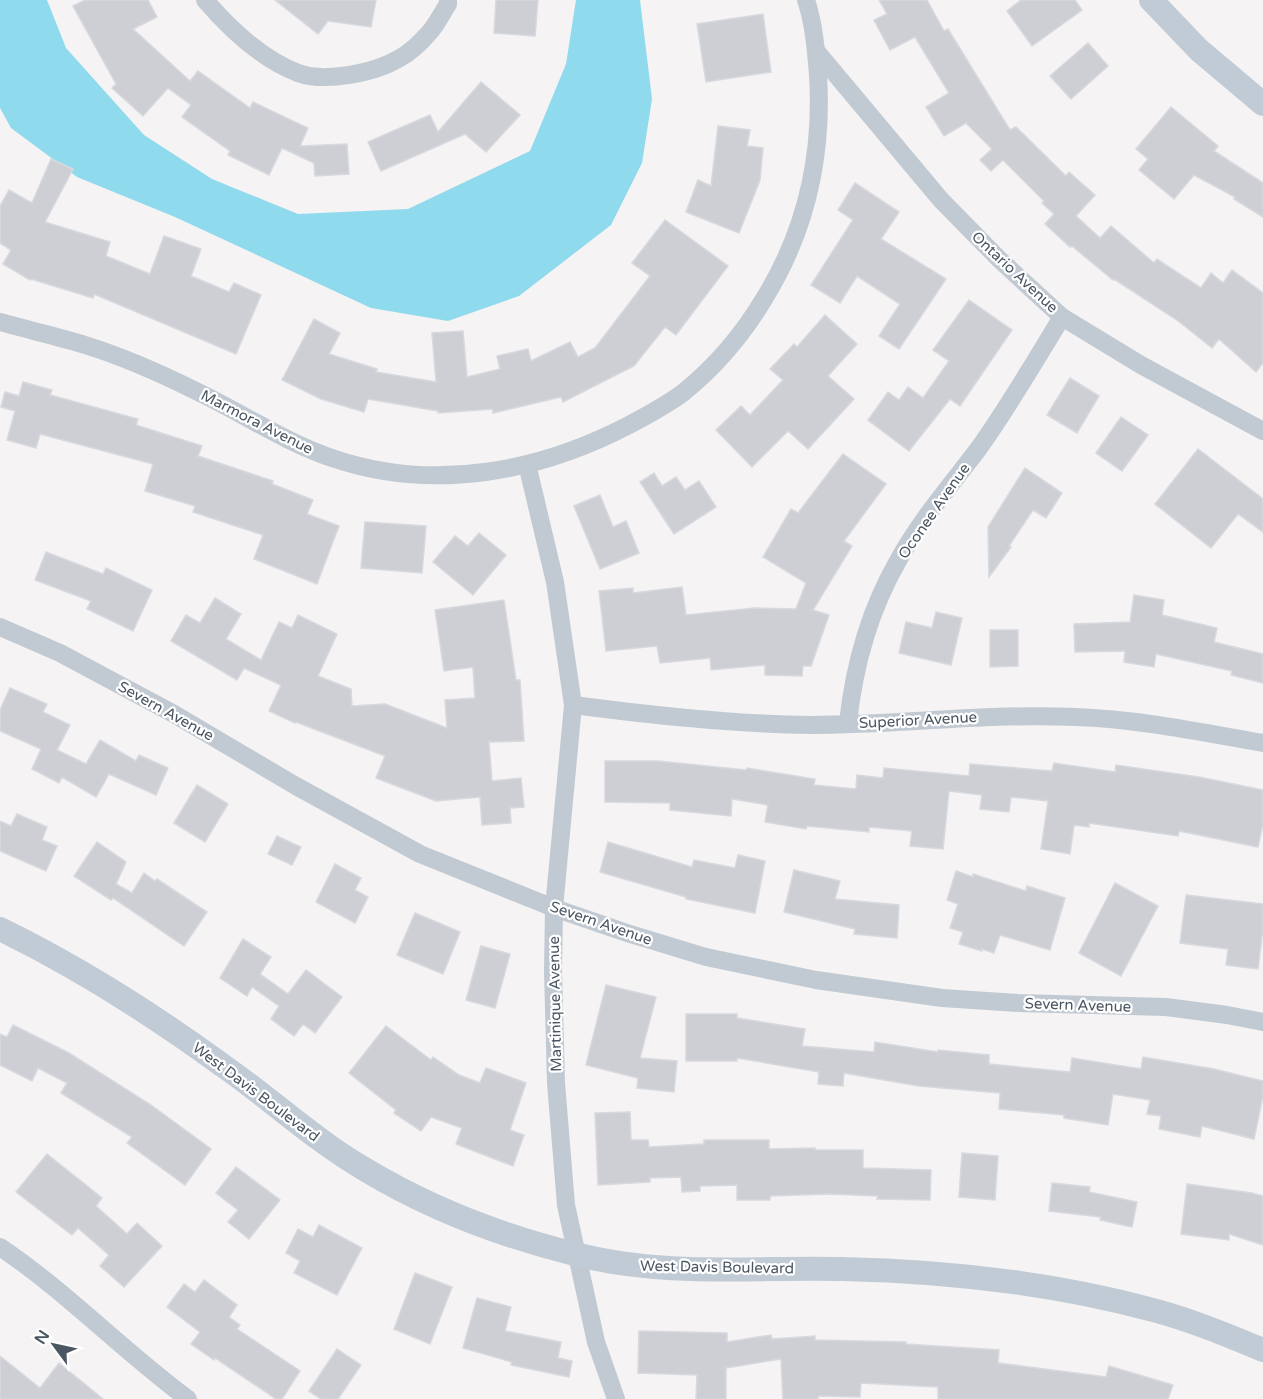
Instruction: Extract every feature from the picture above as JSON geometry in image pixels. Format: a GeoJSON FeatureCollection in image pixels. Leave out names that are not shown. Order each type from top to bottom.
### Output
{"type":"FeatureCollection","features":[{"type":"Feature","properties":{"kind":"street"},"geometry":{"type":"LineString","coordinates":[[205,0],[223,21],[271,59],[299,74],[322,77],[346,76],[373,69],[400,58],[428,34],[448,4],[448,0]]}},
{"type":"Feature","properties":{"kind":"street","name":"Marmora Avenue"},"geometry":{"type":"LineString","coordinates":[[0,322],[85,344],[141,366],[199,392],[287,440],[353,465],[442,476],[497,471],[596,442],[665,406],[702,376],[741,333],[787,259],[809,191],[818,140],[820,109],[817,52],[806,0]]}},
{"type":"Feature","properties":{"kind":"street"},"geometry":{"type":"LineString","coordinates":[[1151,0],[1199,50],[1263,104]]}},
{"type":"Feature","properties":{"kind":"street","name":"Ontario Avenue"},"geometry":{"type":"LineString","coordinates":[[817,52],[941,200],[999,259],[1062,317],[1141,365],[1263,431]]}},
{"type":"Feature","properties":{"kind":"street","name":"Oconee Avenue"},"geometry":{"type":"LineString","coordinates":[[848,723],[852,685],[864,643],[879,600],[899,558],[1000,417],[1062,317]]}},
{"type":"Feature","properties":{"kind":"street","name":"Martinique Avenue"},"geometry":{"type":"LineString","coordinates":[[527,464],[555,582],[573,705],[554,908],[553,971],[556,1083],[566,1205],[596,1342],[616,1399]]}},
{"type":"Feature","properties":{"kind":"street","name":"Severn Avenue"},"geometry":{"type":"LineString","coordinates":[[0,627],[60,653],[174,714],[306,792],[420,854],[554,908],[627,933],[706,957],[816,980],[953,998],[1018,1003],[1166,1007],[1263,1022]]}},
{"type":"Feature","properties":{"kind":"street","name":"Superior Avenue"},"geometry":{"type":"LineString","coordinates":[[573,705],[712,722],[814,725],[1000,716],[1075,717],[1151,723],[1263,743]]}},
{"type":"Feature","properties":{"kind":"street","name":"West Davis Boulevard"},"geometry":{"type":"LineString","coordinates":[[0,929],[81,972],[139,1008],[225,1066],[314,1136],[363,1169],[407,1194],[510,1236],[577,1255],[615,1263],[652,1267],[700,1270],[843,1269],[1021,1282],[1087,1294],[1156,1311],[1263,1350]]}},
{"type":"Feature","properties":{"kind":"street"},"geometry":{"type":"LineString","coordinates":[[0,1247],[53,1286],[157,1377],[188,1399]]}},
{"type":"Feature","properties":{"kind":"water"},"geometry":{"type":"Polygon","coordinates":[[[0,0],[47,0],[66,48],[144,135],[212,179],[298,214],[408,209],[530,151],[566,64],[576,0],[640,0],[652,99],[642,163],[611,225],[519,296],[448,321],[371,308],[175,217],[77,177],[11,128],[0,108],[0,0]]]}},
{"type":"Feature","properties":{"kind":"building"},"geometry":{"type":"Polygon","coordinates":[[[85,0],[148,0],[157,17],[133,29],[190,81],[198,71],[250,108],[253,102],[308,128],[300,146],[347,144],[349,174],[315,176],[314,163],[282,148],[269,175],[228,155],[230,151],[182,117],[191,105],[168,88],[143,116],[112,88],[116,84],[73,6],[85,0]]]}},
{"type":"Feature","properties":{"kind":"building"},"geometry":{"type":"Polygon","coordinates":[[[275,0],[376,0],[371,27],[328,21],[318,34],[275,0]]]}},
{"type":"Feature","properties":{"kind":"building"},"geometry":{"type":"Polygon","coordinates":[[[496,0],[538,0],[535,36],[494,33],[496,0]]]}},
{"type":"Feature","properties":{"kind":"building"},"geometry":{"type":"Polygon","coordinates":[[[879,0],[927,0],[944,31],[948,29],[1010,130],[1016,127],[1066,176],[1069,172],[1095,195],[1076,216],[1100,238],[1111,226],[1154,263],[1157,259],[1201,288],[1211,273],[1223,283],[1232,270],[1263,293],[1263,363],[1256,372],[1219,339],[1212,348],[1177,320],[1113,280],[1072,246],[1070,247],[1045,224],[1054,214],[1042,203],[1044,201],[1003,160],[991,171],[980,160],[992,149],[966,123],[944,136],[926,107],[949,93],[915,37],[890,50],[874,20],[887,14],[879,0]]]}},
{"type":"Feature","properties":{"kind":"building"},"geometry":{"type":"Polygon","coordinates":[[[1021,0],[1075,0],[1082,10],[1032,46],[1007,11],[1021,0]]]}},
{"type":"Feature","properties":{"kind":"building"},"geometry":{"type":"Polygon","coordinates":[[[763,14],[771,72],[706,82],[697,24],[763,14]]]}},
{"type":"Feature","properties":{"kind":"building"},"geometry":{"type":"Polygon","coordinates":[[[1088,43],[1108,66],[1071,99],[1050,76],[1088,43]]]}},
{"type":"Feature","properties":{"kind":"building"},"geometry":{"type":"Polygon","coordinates":[[[481,82],[520,115],[486,152],[465,134],[381,171],[368,142],[430,115],[438,132],[481,82]]]}},
{"type":"Feature","properties":{"kind":"building"},"geometry":{"type":"Polygon","coordinates":[[[1171,107],[1218,146],[1214,151],[1263,183],[1263,217],[1234,199],[1235,197],[1194,175],[1174,199],[1139,170],[1148,159],[1136,149],[1171,107]]]}},
{"type":"Feature","properties":{"kind":"building"},"geometry":{"type":"Polygon","coordinates":[[[718,126],[750,130],[747,146],[763,148],[760,180],[739,233],[686,212],[698,180],[711,186],[718,126]]]}},
{"type":"Feature","properties":{"kind":"building"},"geometry":{"type":"Polygon","coordinates":[[[51,159],[73,169],[45,222],[110,242],[106,256],[150,274],[164,236],[201,249],[191,276],[229,292],[234,283],[261,295],[236,354],[94,294],[93,298],[30,280],[3,264],[11,250],[0,243],[0,206],[9,190],[32,203],[51,159]]]}},
{"type":"Feature","properties":{"kind":"building"},"geometry":{"type":"Polygon","coordinates":[[[855,183],[899,212],[881,239],[946,279],[899,349],[879,336],[900,304],[857,276],[840,303],[811,285],[853,220],[838,210],[855,183]]]}},
{"type":"Feature","properties":{"kind":"building"},"geometry":{"type":"Polygon","coordinates":[[[665,220],[728,266],[676,335],[665,327],[634,366],[563,402],[561,397],[493,413],[493,409],[438,413],[438,411],[368,399],[364,412],[321,399],[282,380],[314,319],[340,333],[329,354],[377,369],[376,372],[436,382],[432,333],[463,331],[467,377],[500,369],[497,356],[528,349],[531,361],[570,342],[578,357],[595,348],[650,276],[632,263],[665,220]]]}},
{"type":"Feature","properties":{"kind":"building"},"geometry":{"type":"Polygon","coordinates":[[[969,300],[1012,330],[960,406],[950,399],[909,451],[868,420],[888,392],[899,400],[908,387],[923,398],[949,361],[933,350],[969,300]]]}},
{"type":"Feature","properties":{"kind":"building"},"geometry":{"type":"Polygon","coordinates":[[[825,315],[857,344],[828,376],[854,399],[808,449],[788,431],[752,467],[716,430],[741,406],[750,415],[783,380],[770,369],[794,344],[797,347],[825,315]]]}},
{"type":"Feature","properties":{"kind":"building"},"geometry":{"type":"Polygon","coordinates":[[[1070,378],[1099,396],[1077,433],[1047,415],[1070,378]]]}},
{"type":"Feature","properties":{"kind":"building"},"geometry":{"type":"Polygon","coordinates":[[[23,382],[52,390],[50,395],[138,419],[136,425],[202,446],[198,456],[273,481],[272,484],[313,500],[307,514],[339,526],[317,584],[254,559],[263,535],[193,512],[195,506],[145,491],[153,464],[40,434],[36,448],[7,440],[15,411],[1,407],[5,392],[19,396],[23,382]]]}},
{"type":"Feature","properties":{"kind":"building"},"geometry":{"type":"Polygon","coordinates":[[[1121,417],[1148,435],[1122,471],[1096,453],[1121,417]]]}},
{"type":"Feature","properties":{"kind":"building"},"geometry":{"type":"Polygon","coordinates":[[[1198,449],[1263,499],[1263,532],[1238,514],[1211,548],[1155,504],[1198,449]]]}},
{"type":"Feature","properties":{"kind":"building"},"geometry":{"type":"Polygon","coordinates":[[[843,454],[886,484],[844,541],[852,546],[813,610],[829,615],[811,666],[803,666],[802,676],[765,675],[765,665],[711,670],[710,658],[660,663],[657,646],[606,651],[599,591],[633,588],[633,593],[682,587],[686,615],[755,608],[796,609],[806,583],[763,557],[791,509],[798,513],[843,454]]]}},
{"type":"Feature","properties":{"kind":"building"},"geometry":{"type":"Polygon","coordinates":[[[1025,468],[1062,493],[1046,518],[1033,510],[1009,546],[1011,547],[989,577],[988,527],[1025,468]]]}},
{"type":"Feature","properties":{"kind":"building"},"geometry":{"type":"Polygon","coordinates":[[[654,473],[662,486],[676,477],[685,490],[699,481],[716,507],[674,534],[640,482],[654,473]]]}},
{"type":"Feature","properties":{"kind":"building"},"geometry":{"type":"Polygon","coordinates":[[[600,495],[613,527],[626,521],[639,553],[600,569],[574,506],[600,495]]]}},
{"type":"Feature","properties":{"kind":"building"},"geometry":{"type":"Polygon","coordinates":[[[365,522],[426,526],[422,573],[361,568],[365,522]]]}},
{"type":"Feature","properties":{"kind":"building"},"geometry":{"type":"Polygon","coordinates":[[[479,533],[506,555],[473,595],[433,562],[455,536],[468,546],[479,533]]]}},
{"type":"Feature","properties":{"kind":"building"},"geometry":{"type":"Polygon","coordinates":[[[46,552],[103,574],[106,568],[152,590],[133,631],[87,609],[91,601],[35,580],[46,552]]]}},
{"type":"Feature","properties":{"kind":"building"},"geometry":{"type":"Polygon","coordinates":[[[1134,595],[1164,600],[1162,615],[1217,628],[1214,642],[1263,654],[1263,683],[1231,675],[1232,671],[1156,654],[1154,667],[1124,662],[1125,651],[1075,652],[1074,624],[1130,622],[1134,595]]]}},
{"type":"Feature","properties":{"kind":"building"},"geometry":{"type":"Polygon","coordinates":[[[215,598],[241,614],[226,639],[261,660],[279,622],[292,628],[298,615],[337,634],[318,676],[351,689],[352,706],[385,704],[447,728],[445,700],[475,698],[473,667],[444,671],[435,610],[504,600],[516,680],[520,680],[524,741],[489,742],[492,781],[521,778],[524,807],[510,808],[511,823],[482,825],[480,797],[436,801],[376,778],[385,756],[269,711],[281,685],[244,668],[237,680],[171,641],[186,615],[200,623],[215,598]]]}},
{"type":"Feature","properties":{"kind":"building"},"geometry":{"type":"Polygon","coordinates":[[[936,612],[962,618],[951,665],[899,653],[906,622],[932,628],[936,612]]]}},
{"type":"Feature","properties":{"kind":"building"},"geometry":{"type":"Polygon","coordinates":[[[990,630],[1018,630],[1018,666],[990,667],[990,630]]]}},
{"type":"Feature","properties":{"kind":"building"},"geometry":{"type":"Polygon","coordinates":[[[10,688],[47,704],[43,712],[70,725],[57,750],[86,764],[100,740],[136,761],[139,755],[168,768],[156,795],[109,774],[96,797],[62,777],[59,783],[32,769],[41,749],[0,731],[0,710],[10,688]]]}},
{"type":"Feature","properties":{"kind":"building"},"geometry":{"type":"Polygon","coordinates":[[[605,761],[658,761],[746,770],[747,768],[815,779],[814,785],[856,789],[857,775],[883,778],[884,768],[969,776],[970,764],[1052,771],[1054,763],[1115,772],[1116,765],[1199,777],[1263,790],[1263,824],[1258,847],[1179,831],[1178,836],[1089,823],[1089,827],[1074,825],[1070,854],[1041,849],[1048,801],[1011,797],[1009,812],[980,809],[982,795],[949,791],[943,849],[910,846],[912,831],[869,827],[869,832],[807,826],[806,829],[765,822],[768,805],[732,799],[731,816],[670,810],[670,803],[605,802],[605,761]]]}},
{"type":"Feature","properties":{"kind":"building"},"geometry":{"type":"Polygon","coordinates":[[[197,785],[228,804],[205,842],[174,823],[197,785]]]}},
{"type":"Feature","properties":{"kind":"building"},"geometry":{"type":"Polygon","coordinates":[[[17,814],[47,827],[42,840],[57,846],[46,871],[0,851],[0,821],[11,826],[17,814]]]}},
{"type":"Feature","properties":{"kind":"building"},"geometry":{"type":"Polygon","coordinates":[[[277,836],[301,847],[292,865],[268,854],[277,836]]]}},
{"type":"Feature","properties":{"kind":"building"},"geometry":{"type":"Polygon","coordinates":[[[97,842],[126,862],[116,884],[132,893],[144,873],[207,912],[184,946],[113,898],[111,900],[74,876],[97,842]]]}},
{"type":"Feature","properties":{"kind":"building"},"geometry":{"type":"Polygon","coordinates":[[[608,842],[692,867],[694,860],[735,868],[738,855],[765,861],[755,913],[686,899],[686,897],[600,872],[608,842]]]}},
{"type":"Feature","properties":{"kind":"building"},"geometry":{"type":"Polygon","coordinates":[[[335,864],[361,878],[355,890],[368,897],[355,923],[316,902],[335,864]]]}},
{"type":"Feature","properties":{"kind":"building"},"geometry":{"type":"Polygon","coordinates":[[[794,870],[840,881],[835,899],[899,905],[897,938],[854,934],[855,929],[784,912],[794,870]]]}},
{"type":"Feature","properties":{"kind":"building"},"geometry":{"type":"Polygon","coordinates":[[[956,871],[1026,891],[1027,886],[1065,898],[1050,950],[1000,935],[994,953],[959,944],[963,932],[950,928],[958,904],[947,900],[956,871]]]}},
{"type":"Feature","properties":{"kind":"building"},"geometry":{"type":"Polygon","coordinates":[[[1115,883],[1158,906],[1121,976],[1079,953],[1115,883]]]}},
{"type":"Feature","properties":{"kind":"building"},"geometry":{"type":"Polygon","coordinates":[[[1186,895],[1263,904],[1263,929],[1258,969],[1226,965],[1228,949],[1180,943],[1186,895]]]}},
{"type":"Feature","properties":{"kind":"building"},"geometry":{"type":"Polygon","coordinates":[[[415,913],[460,932],[443,974],[397,955],[415,913]]]}},
{"type":"Feature","properties":{"kind":"building"},"geometry":{"type":"Polygon","coordinates":[[[243,939],[271,957],[260,974],[288,994],[306,970],[342,997],[315,1033],[303,1024],[294,1036],[271,1019],[279,1006],[252,987],[247,996],[220,978],[243,939]]]}},
{"type":"Feature","properties":{"kind":"building"},"geometry":{"type":"Polygon","coordinates":[[[481,946],[510,954],[495,1008],[466,1000],[481,946]]]}},
{"type":"Feature","properties":{"kind":"building"},"geometry":{"type":"Polygon","coordinates":[[[606,985],[656,997],[640,1058],[677,1061],[674,1092],[637,1088],[638,1078],[586,1065],[606,985]]]}},
{"type":"Feature","properties":{"kind":"building"},"geometry":{"type":"Polygon","coordinates":[[[686,1014],[737,1014],[737,1018],[805,1029],[802,1046],[874,1052],[875,1042],[938,1052],[938,1050],[989,1055],[989,1064],[1070,1072],[1072,1058],[1141,1069],[1143,1057],[1214,1069],[1263,1081],[1263,1096],[1254,1139],[1202,1126],[1200,1137],[1159,1129],[1161,1116],[1147,1114],[1150,1100],[1113,1094],[1108,1125],[1064,1118],[1064,1115],[999,1109],[1000,1093],[919,1086],[844,1073],[843,1086],[818,1084],[819,1072],[737,1058],[737,1061],[686,1061],[686,1014]]]}},
{"type":"Feature","properties":{"kind":"building"},"geometry":{"type":"Polygon","coordinates":[[[13,1025],[69,1053],[151,1105],[211,1149],[185,1185],[127,1143],[132,1137],[61,1093],[67,1083],[38,1068],[32,1081],[0,1065],[0,1034],[7,1037],[13,1025]]]}},
{"type":"Feature","properties":{"kind":"building"},"geometry":{"type":"Polygon","coordinates":[[[386,1026],[431,1060],[433,1057],[459,1075],[480,1083],[486,1068],[526,1083],[510,1130],[524,1135],[513,1166],[456,1144],[462,1128],[431,1117],[421,1131],[394,1113],[396,1110],[349,1073],[386,1026]]]}},
{"type":"Feature","properties":{"kind":"building"},"geometry":{"type":"Polygon","coordinates":[[[630,1112],[631,1140],[648,1140],[649,1147],[704,1144],[704,1140],[769,1140],[769,1149],[863,1150],[863,1168],[931,1170],[930,1200],[877,1199],[878,1196],[829,1194],[770,1196],[770,1200],[737,1200],[737,1185],[700,1186],[700,1191],[682,1192],[681,1177],[650,1178],[650,1182],[598,1185],[595,1113],[630,1112]]]}},
{"type":"Feature","properties":{"kind":"building"},"geometry":{"type":"Polygon","coordinates":[[[962,1153],[998,1156],[995,1200],[959,1197],[962,1153]]]}},
{"type":"Feature","properties":{"kind":"building"},"geometry":{"type":"Polygon","coordinates":[[[47,1154],[102,1198],[96,1206],[127,1234],[137,1223],[162,1246],[124,1287],[100,1266],[109,1255],[78,1228],[72,1235],[16,1192],[47,1154]]]}},
{"type":"Feature","properties":{"kind":"building"},"geometry":{"type":"Polygon","coordinates":[[[236,1167],[280,1200],[249,1239],[228,1222],[238,1210],[216,1193],[236,1167]]]}},
{"type":"Feature","properties":{"kind":"building"},"geometry":{"type":"Polygon","coordinates":[[[1052,1183],[1090,1187],[1089,1192],[1137,1202],[1132,1227],[1100,1220],[1101,1217],[1049,1211],[1052,1183]]]}},
{"type":"Feature","properties":{"kind":"building"},"geometry":{"type":"Polygon","coordinates":[[[1187,1184],[1263,1196],[1263,1245],[1229,1234],[1229,1240],[1181,1234],[1187,1184]]]}},
{"type":"Feature","properties":{"kind":"building"},"geometry":{"type":"Polygon","coordinates":[[[319,1225],[362,1248],[337,1295],[294,1273],[300,1261],[286,1253],[298,1229],[313,1237],[319,1225]]]}},
{"type":"Feature","properties":{"kind":"building"},"geometry":{"type":"Polygon","coordinates":[[[415,1273],[452,1287],[430,1344],[394,1329],[415,1273]]]}},
{"type":"Feature","properties":{"kind":"building"},"geometry":{"type":"Polygon","coordinates":[[[204,1280],[237,1305],[229,1317],[240,1325],[237,1329],[300,1371],[282,1399],[276,1399],[191,1344],[200,1332],[167,1307],[184,1284],[195,1292],[204,1280]]]}},
{"type":"Feature","properties":{"kind":"building"},"geometry":{"type":"Polygon","coordinates":[[[477,1298],[511,1307],[505,1331],[561,1342],[558,1358],[572,1361],[569,1377],[511,1365],[512,1362],[463,1348],[477,1298]]]}},
{"type":"Feature","properties":{"kind":"building"},"geometry":{"type":"Polygon","coordinates":[[[639,1331],[727,1333],[727,1342],[771,1335],[772,1339],[815,1336],[815,1340],[906,1342],[906,1344],[999,1350],[998,1363],[1106,1377],[1109,1366],[1173,1385],[1168,1399],[938,1399],[938,1387],[861,1383],[860,1397],[818,1396],[818,1399],[783,1399],[781,1359],[726,1368],[726,1399],[696,1399],[697,1375],[638,1373],[639,1331]]]}},
{"type":"Feature","properties":{"kind":"building"},"geometry":{"type":"Polygon","coordinates":[[[337,1349],[361,1365],[338,1399],[321,1399],[309,1391],[337,1349]]]}},
{"type":"Feature","properties":{"kind":"building"},"geometry":{"type":"Polygon","coordinates":[[[0,1356],[40,1388],[59,1363],[103,1399],[0,1399],[0,1356]]]}}]}
